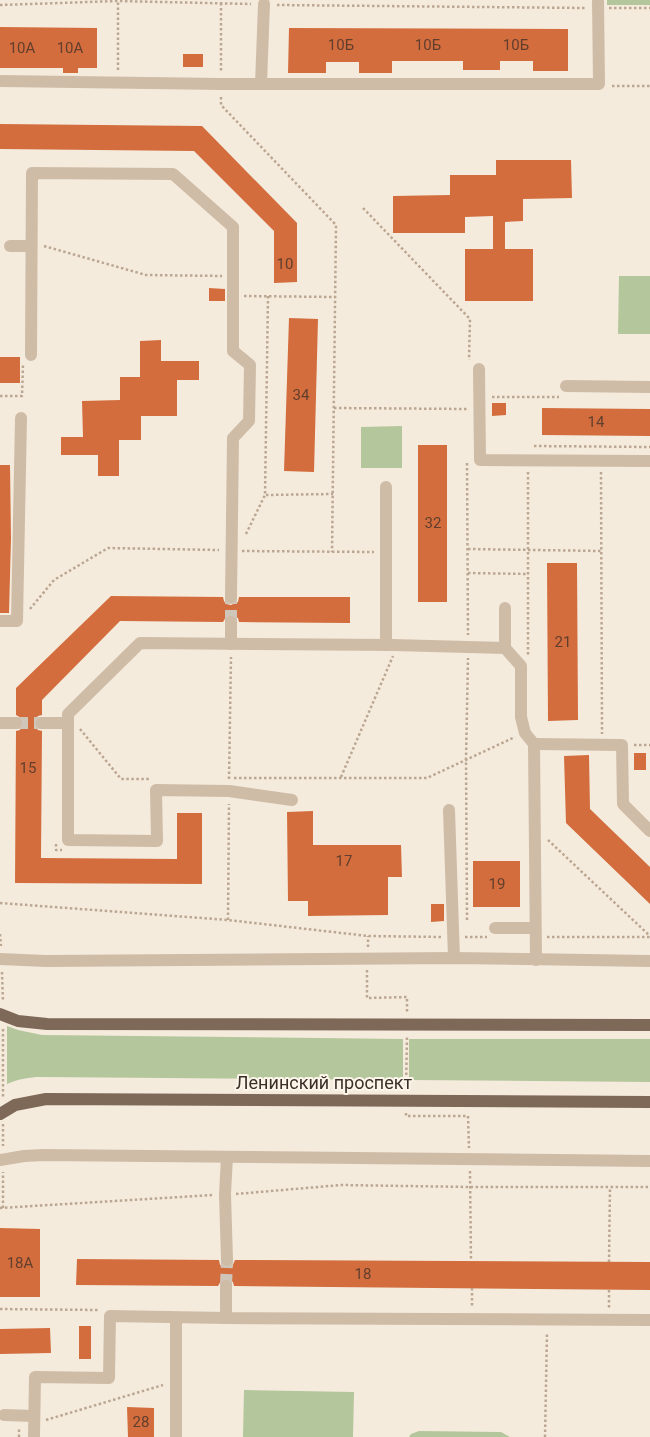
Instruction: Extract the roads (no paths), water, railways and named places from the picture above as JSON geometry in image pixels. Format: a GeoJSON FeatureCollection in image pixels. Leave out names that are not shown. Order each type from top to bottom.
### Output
{"type":"FeatureCollection","features":[{"type":"Feature","properties":{"kind":"main road"},"geometry":{"type":"LineString","coordinates":[[1,1015],[18,1022],[47,1024],[650,1025]]}},
{"type":"Feature","properties":{"kind":"main road","name":"Ленинский проспект"},"geometry":{"type":"LineString","coordinates":[[2,1113],[16,1105],[46,1099],[650,1102]]}},
{"type":"Feature","properties":{"kind":"street"},"geometry":{"type":"LineString","coordinates":[[261,84],[264,4]]}},
{"type":"Feature","properties":{"kind":"street"},"geometry":{"type":"LineString","coordinates":[[0,81],[221,84],[599,84],[598,4]]}},
{"type":"Feature","properties":{"kind":"street"},"geometry":{"type":"LineString","coordinates":[[27,356],[32,172],[173,174],[233,227],[233,276],[240,293],[233,352],[250,365],[250,412],[249,421],[233,438],[231,596]]}},
{"type":"Feature","properties":{"kind":"street"},"geometry":{"type":"LineString","coordinates":[[10,246],[31,244]]}},
{"type":"Feature","properties":{"kind":"street"},"geometry":{"type":"LineString","coordinates":[[474,369],[480,460],[650,461]]}},
{"type":"Feature","properties":{"kind":"street"},"geometry":{"type":"LineString","coordinates":[[566,386],[650,387]]}},
{"type":"Feature","properties":{"kind":"street"},"geometry":{"type":"LineString","coordinates":[[0,621],[17,621],[21,418]]}},
{"type":"Feature","properties":{"kind":"street"},"geometry":{"type":"LineString","coordinates":[[386,487],[390,645]]}},
{"type":"Feature","properties":{"kind":"street"},"geometry":{"type":"LineString","coordinates":[[505,608],[505,648],[521,666],[521,717],[525,733],[534,744],[536,960]]}},
{"type":"Feature","properties":{"kind":"street"},"geometry":{"type":"LineString","coordinates":[[231,622],[231,644]]}},
{"type":"Feature","properties":{"kind":"street"},"geometry":{"type":"LineString","coordinates":[[292,800],[229,791],[156,790],[157,841],[68,840],[68,714],[140,643],[505,648]]}},
{"type":"Feature","properties":{"kind":"street"},"geometry":{"type":"LineString","coordinates":[[42,723],[68,721]]}},
{"type":"Feature","properties":{"kind":"street"},"geometry":{"type":"LineString","coordinates":[[0,723],[16,723]]}},
{"type":"Feature","properties":{"kind":"street"},"geometry":{"type":"LineString","coordinates":[[534,744],[622,745],[624,804],[650,831]]}},
{"type":"Feature","properties":{"kind":"street"},"geometry":{"type":"LineString","coordinates":[[449,810],[454,958]]}},
{"type":"Feature","properties":{"kind":"street"},"geometry":{"type":"LineString","coordinates":[[491,932],[535,932]]}},
{"type":"Feature","properties":{"kind":"street"},"geometry":{"type":"LineString","coordinates":[[1,959],[46,961],[454,958],[650,961]]}},
{"type":"Feature","properties":{"kind":"street"},"geometry":{"type":"LineString","coordinates":[[2,1159],[44,1155],[650,1161]]}},
{"type":"Feature","properties":{"kind":"street"},"geometry":{"type":"LineString","coordinates":[[226,1157],[227,1260]]}},
{"type":"Feature","properties":{"kind":"street"},"geometry":{"type":"LineString","coordinates":[[226,1286],[226,1318]]}},
{"type":"Feature","properties":{"kind":"street"},"geometry":{"type":"LineString","coordinates":[[34,1437],[35,1377],[109,1378],[110,1316],[176,1318],[650,1320]]}},
{"type":"Feature","properties":{"kind":"street"},"geometry":{"type":"LineString","coordinates":[[176,1318],[176,1437]]}},
{"type":"Feature","properties":{"kind":"street"},"geometry":{"type":"LineString","coordinates":[[4,1415],[34,1420]]}},
{"type":"Feature","properties":{"kind":"tunnel"},"geometry":{"type":"LineString","coordinates":[[231,597],[231,622]]}},
{"type":"Feature","properties":{"kind":"tunnel"},"geometry":{"type":"LineString","coordinates":[[16,723],[42,723]]}},
{"type":"Feature","properties":{"kind":"tunnel"},"geometry":{"type":"LineString","coordinates":[[226,1286],[227,1260]]}}]}
